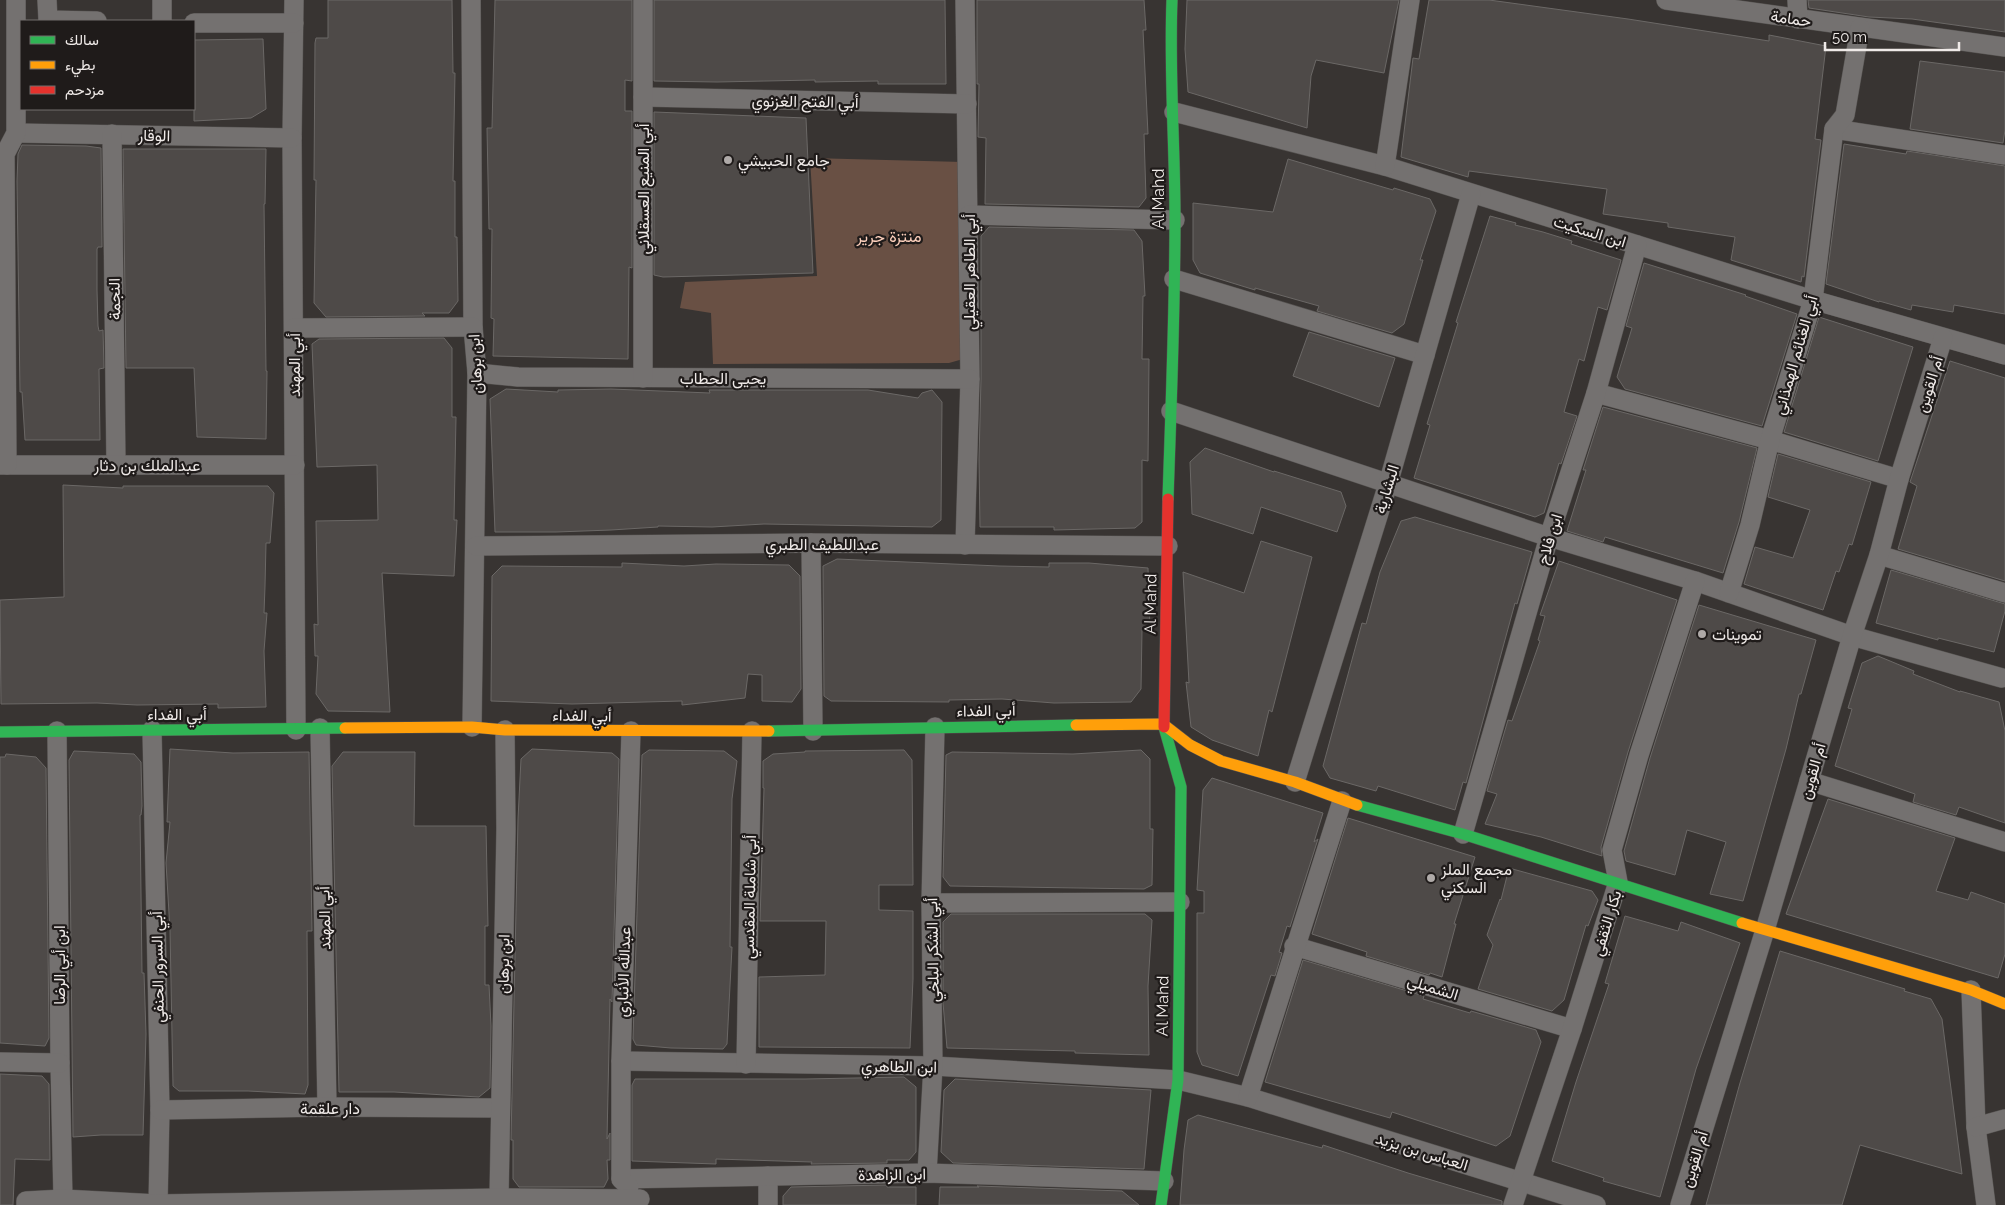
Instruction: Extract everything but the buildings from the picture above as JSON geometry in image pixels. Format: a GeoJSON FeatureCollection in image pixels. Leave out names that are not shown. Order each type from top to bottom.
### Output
{"type":"FeatureCollection","features":[{"type":"Feature","properties":{"kind":"street"},"geometry":{"type":"LineString","coordinates":[[4,465],[5,154],[16,133],[16,0]]}},
{"type":"Feature","properties":{"kind":"street"},"geometry":{"type":"LineString","coordinates":[[47,0],[48,20]]}},
{"type":"Feature","properties":{"kind":"street"},"geometry":{"type":"LineString","coordinates":[[162,0],[162,20]]}},
{"type":"Feature","properties":{"kind":"street","name":"أبي المهند"},"geometry":{"type":"LineString","coordinates":[[294,0],[292,138],[296,730]]}},
{"type":"Feature","properties":{"kind":"street","name":"ابن برهان"},"geometry":{"type":"LineString","coordinates":[[471,0],[473,327],[477,373],[472,727]]}},
{"type":"Feature","properties":{"kind":"street","name":"أبي المنيع العسقلاني"},"geometry":{"type":"LineString","coordinates":[[642,378],[643,0]]}},
{"type":"Feature","properties":{"kind":"street","name":"أبي الطاهر العقيلي"},"geometry":{"type":"LineString","coordinates":[[965,0],[970,379],[965,545]]}},
{"type":"Feature","properties":{"kind":"street","name":"Al Mahd"},"geometry":{"type":"LineString","coordinates":[[1161,1205],[1178,1080],[1180,902],[1181,787],[1163,724],[1175,220],[1174,112],[1170,49],[1172,0]]}},
{"type":"Feature","properties":{"kind":"street"},"geometry":{"type":"LineString","coordinates":[[1385,166],[1410,0]]}},
{"type":"Feature","properties":{"kind":"street","name":"حمامة"},"geometry":{"type":"LineString","coordinates":[[1666,0],[1798,20],[2005,47]]}},
{"type":"Feature","properties":{"kind":"street"},"geometry":{"type":"LineString","coordinates":[[1797,0],[1798,20]]}},
{"type":"Feature","properties":{"kind":"street"},"geometry":{"type":"LineString","coordinates":[[195,23],[294,23]]}},
{"type":"Feature","properties":{"kind":"street","name":"أبي الغنائم الهمذاني"},"geometry":{"type":"LineString","coordinates":[[1729,593],[1750,525],[1770,440],[1813,300],[1834,129],[1845,115],[1860,28]]}},
{"type":"Feature","properties":{"kind":"street","name":"أبي الفتح الغزنوي"},"geometry":{"type":"LineString","coordinates":[[644,98],[967,104]]}},
{"type":"Feature","properties":{"kind":"street","name":"ابن السكيت"},"geometry":{"type":"LineString","coordinates":[[1174,112],[1385,166],[1813,300],[2005,355]]}},
{"type":"Feature","properties":{"kind":"street"},"geometry":{"type":"LineString","coordinates":[[1834,129],[2005,155]]}},
{"type":"Feature","properties":{"kind":"street","name":"الوقار"},"geometry":{"type":"LineString","coordinates":[[16,133],[292,138]]}},
{"type":"Feature","properties":{"kind":"street","name":"النجمة"},"geometry":{"type":"LineString","coordinates":[[112,134],[116,464]]}},
{"type":"Feature","properties":{"kind":"street","name":"البشارية"},"geometry":{"type":"LineString","coordinates":[[1295,782],[1388,484],[1470,194]]}},
{"type":"Feature","properties":{"kind":"street"},"geometry":{"type":"LineString","coordinates":[[969,215],[1175,220]]}},
{"type":"Feature","properties":{"kind":"street","name":"ابن فلاح"},"geometry":{"type":"LineString","coordinates":[[1463,834],[1549,537],[1596,392],[1637,245]]}},
{"type":"Feature","properties":{"kind":"street"},"geometry":{"type":"LineString","coordinates":[[1174,279],[1425,355]]}},
{"type":"Feature","properties":{"kind":"street"},"geometry":{"type":"LineString","coordinates":[[294,328],[473,327]]}},
{"type":"Feature","properties":{"kind":"street","name":"أم القوين"},"geometry":{"type":"LineString","coordinates":[[1680,1205],[1765,930],[1852,636],[1878,555],[1899,479],[1943,338]]}},
{"type":"Feature","properties":{"kind":"street","name":"يحيى الحطاب"},"geometry":{"type":"LineString","coordinates":[[477,373],[518,377],[970,379]]}},
{"type":"Feature","properties":{"kind":"street"},"geometry":{"type":"LineString","coordinates":[[1596,392],[1770,440],[1899,479]]}},
{"type":"Feature","properties":{"kind":"street"},"geometry":{"type":"LineString","coordinates":[[1171,411],[1549,537],[1695,581],[1852,636],[2004,677]]}},
{"type":"Feature","properties":{"kind":"street","name":"عبدالملك بن دثار"},"geometry":{"type":"LineString","coordinates":[[4,465],[295,465]]}},
{"type":"Feature","properties":{"kind":"street"},"geometry":{"type":"LineString","coordinates":[[811,543],[813,731]]}},
{"type":"Feature","properties":{"kind":"street","name":"عبداللطيف الطبري"},"geometry":{"type":"LineString","coordinates":[[476,546],[811,543],[1168,546]]}},
{"type":"Feature","properties":{"kind":"street"},"geometry":{"type":"LineString","coordinates":[[1878,555],[2005,593]]}},
{"type":"Feature","properties":{"kind":"street","name":"بكار الثقفي"},"geometry":{"type":"LineString","coordinates":[[1513,1205],[1572,1029],[1618,882],[1612,850],[1639,755],[1695,581]]}},
{"type":"Feature","properties":{"kind":"street"},"geometry":{"type":"LineString","coordinates":[[1163,724],[1190,745],[1222,761],[1295,782],[1342,801],[1463,834],[1765,930],[1971,990],[2005,1004]]}},
{"type":"Feature","properties":{"kind":"street","name":"أبي الفداء"},"geometry":{"type":"LineString","coordinates":[[0,732],[472,727],[505,730],[631,732],[813,731],[935,727],[1163,724]]}},
{"type":"Feature","properties":{"kind":"street","name":"أبي الشكر البلخي"},"geometry":{"type":"LineString","coordinates":[[927,1174],[933,1066],[931,903],[935,727]]}},
{"type":"Feature","properties":{"kind":"street","name":"أبي المهند"},"geometry":{"type":"LineString","coordinates":[[320,728],[327,1107]]}},
{"type":"Feature","properties":{"kind":"street","name":"أبي السرور الحنفي"},"geometry":{"type":"LineString","coordinates":[[152,730],[160,1110],[158,1204]]}},
{"type":"Feature","properties":{"kind":"street","name":"ابن برهان"},"geometry":{"type":"LineString","coordinates":[[499,1198],[506,838],[505,730]]}},
{"type":"Feature","properties":{"kind":"street","name":"ابن أبي الرضا"},"geometry":{"type":"LineString","coordinates":[[57,731],[63,1199]]}},
{"type":"Feature","properties":{"kind":"street","name":"أبي شاملة المقدسي"},"geometry":{"type":"LineString","coordinates":[[746,1064],[752,731]]}},
{"type":"Feature","properties":{"kind":"street","name":"عبدالله الأنباري"},"geometry":{"type":"LineString","coordinates":[[621,1179],[620,1061],[631,732]]}},
{"type":"Feature","properties":{"kind":"street"},"geometry":{"type":"LineString","coordinates":[[1809,781],[2005,842]]}},
{"type":"Feature","properties":{"kind":"street"},"geometry":{"type":"LineString","coordinates":[[1248,1097],[1294,946],[1342,801]]}},
{"type":"Feature","properties":{"kind":"street"},"geometry":{"type":"LineString","coordinates":[[931,903],[1180,902]]}},
{"type":"Feature","properties":{"kind":"street","name":"الشميلي"},"geometry":{"type":"LineString","coordinates":[[1294,946],[1572,1029]]}},
{"type":"Feature","properties":{"kind":"street"},"geometry":{"type":"LineString","coordinates":[[1971,990],[1976,1127],[1986,1205]]}},
{"type":"Feature","properties":{"kind":"street","name":"ابن الطاهري"},"geometry":{"type":"LineString","coordinates":[[620,1061],[933,1066],[1178,1080]]}},
{"type":"Feature","properties":{"kind":"street"},"geometry":{"type":"LineString","coordinates":[[0,1062],[60,1063]]}},
{"type":"Feature","properties":{"kind":"street","name":"العباس بن يزيد"},"geometry":{"type":"LineString","coordinates":[[1178,1080],[1248,1097],[1596,1205]]}},
{"type":"Feature","properties":{"kind":"street","name":"دار علقمة"},"geometry":{"type":"LineString","coordinates":[[160,1110],[327,1107],[500,1108]]}},
{"type":"Feature","properties":{"kind":"street"},"geometry":{"type":"LineString","coordinates":[[1976,1127],[2005,1119]]}},
{"type":"Feature","properties":{"kind":"street","name":"ابن الزاهدة"},"geometry":{"type":"LineString","coordinates":[[621,1179],[927,1174],[1164,1181]]}},
{"type":"Feature","properties":{"kind":"street"},"geometry":{"type":"LineString","coordinates":[[768,1176],[768,1205]]}},
{"type":"Feature","properties":{"kind":"street"},"geometry":{"type":"LineString","coordinates":[[621,1179],[640,1202]]}},
{"type":"Feature","properties":{"kind":"street"},"geometry":{"type":"LineString","coordinates":[[26,1203],[63,1199],[158,1204],[322,1204],[499,1198],[640,1202]]}},
{"type":"Feature","properties":{"kind":"green space","name":"منتزة جرير"},"geometry":{"type":"Polygon","coordinates":[[[810,158],[963,162],[963,359],[949,363],[713,364],[711,313],[680,308],[685,282],[817,276],[810,158]]]}},
{"type":"Feature","properties":{"kind":"traffic: fast"},"geometry":{"type":"LineString","coordinates":[[1168,499],[1175,254],[1171,55],[1172,0]]}},
{"type":"Feature","properties":{"kind":"traffic: fast"},"geometry":{"type":"LineString","coordinates":[[769,731],[1076,725]]}},
{"type":"Feature","properties":{"kind":"traffic: fast"},"geometry":{"type":"LineString","coordinates":[[1161,1205],[1178,1080],[1181,787],[1164,727]]}},
{"type":"Feature","properties":{"kind":"traffic: fast"},"geometry":{"type":"LineString","coordinates":[[0,732],[345,728]]}},
{"type":"Feature","properties":{"kind":"traffic: fast"},"geometry":{"type":"LineString","coordinates":[[1357,805],[1463,834],[1742,923]]}},
{"type":"Feature","properties":{"kind":"traffic: slow"},"geometry":{"type":"LineString","coordinates":[[1076,725],[1163,724],[1190,745],[1221,761],[1295,782],[1357,805]]}},
{"type":"Feature","properties":{"kind":"traffic: slow"},"geometry":{"type":"LineString","coordinates":[[345,728],[472,727],[505,730],[769,731]]}},
{"type":"Feature","properties":{"kind":"traffic: slow"},"geometry":{"type":"LineString","coordinates":[[1742,923],[1971,990],[2005,1004]]}},
{"type":"Feature","properties":{"kind":"traffic: jam"},"geometry":{"type":"LineString","coordinates":[[1164,727],[1168,499]]}},
{"type":"Feature","properties":{"kind":"place","name":"جامع الحبيشي"},"geometry":{"type":"Point","coordinates":[728,160]}},
{"type":"Feature","properties":{"kind":"place","name":"تموينات"},"geometry":{"type":"Point","coordinates":[1702,634]}},
{"type":"Feature","properties":{"kind":"place","name":"مجمع الملز السكني"},"geometry":{"type":"Point","coordinates":[1431,878]}}]}
